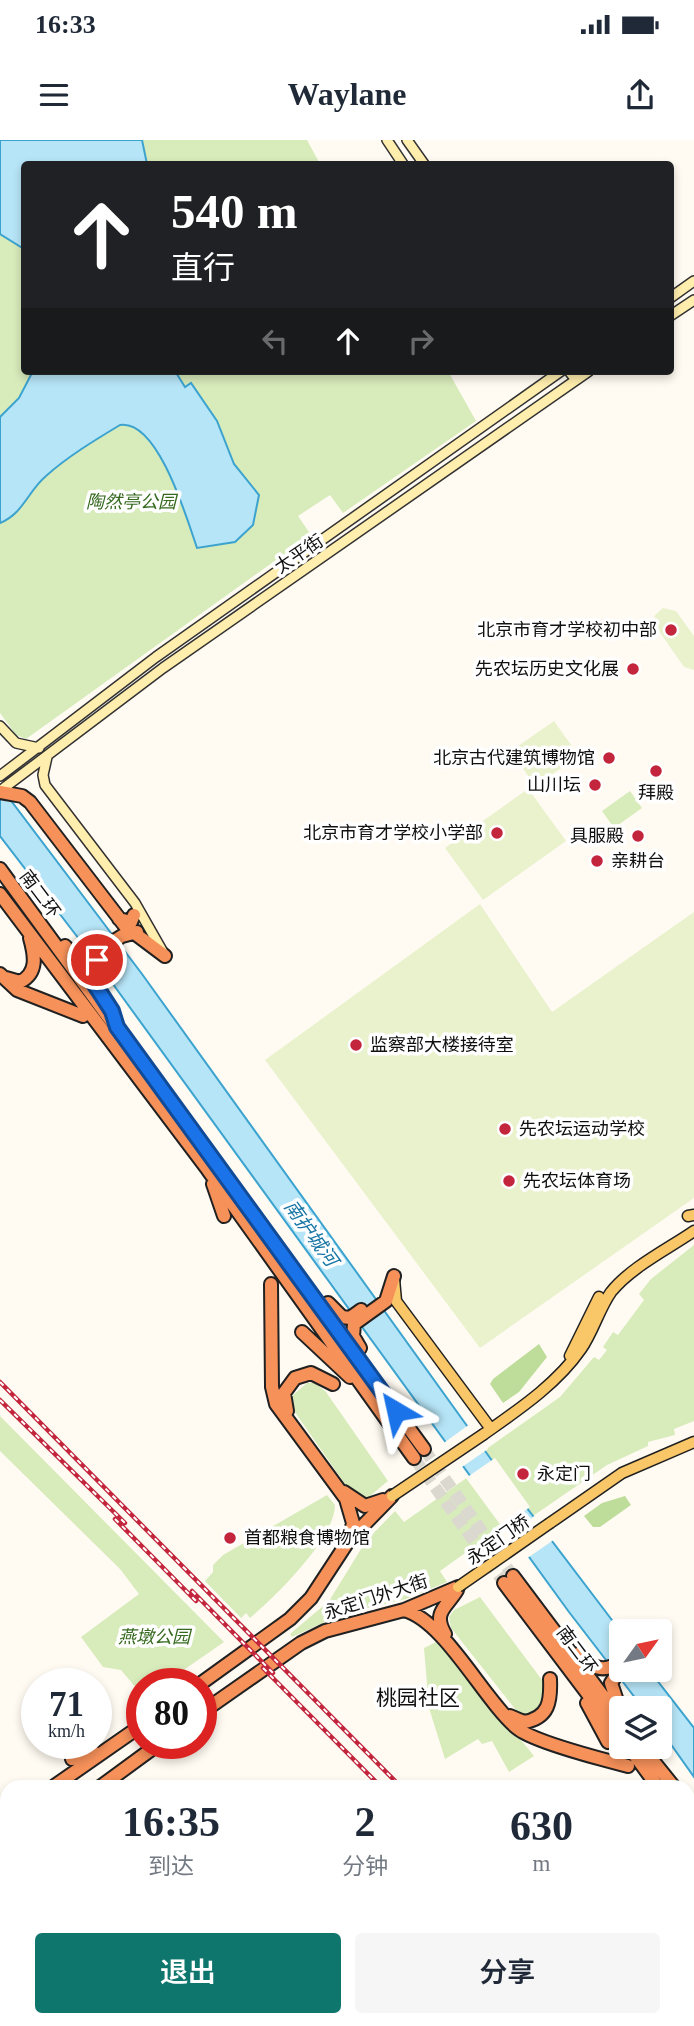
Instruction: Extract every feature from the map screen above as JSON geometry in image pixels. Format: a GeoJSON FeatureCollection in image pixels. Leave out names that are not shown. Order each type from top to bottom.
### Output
{"type":"FeatureCollection","features":[{"type":"Feature","properties":{"kind":"highway"},"geometry":{"type":"LineString","coordinates":[[0,801],[4,792],[30,802],[132,936],[165,956]]}},
{"type":"Feature","properties":{"kind":"highway","name":"南二环"},"geometry":{"type":"LineString","coordinates":[[0,869],[300,1278],[376,1394]]}},
{"type":"Feature","properties":{"kind":"highway","name":"南二环"},"geometry":{"type":"LineString","coordinates":[[0,894],[419,1453]]}},
{"type":"Feature","properties":{"kind":"highway"},"geometry":{"type":"LineString","coordinates":[[119,919],[131,922],[134,915]]}},
{"type":"Feature","properties":{"kind":"highway"},"geometry":{"type":"LineString","coordinates":[[40,922],[54,931],[73,955],[90,962]]}},
{"type":"Feature","properties":{"kind":"highway"},"geometry":{"type":"LineString","coordinates":[[29,932],[35,962],[32,972],[20,982],[13,982],[0,974],[17,990],[83,1016]]}},
{"type":"Feature","properties":{"kind":"highway"},"geometry":{"type":"LineString","coordinates":[[90,962],[132,936]]}},
{"type":"Feature","properties":{"kind":"highway"},"geometry":{"type":"LineString","coordinates":[[90,962],[90,977],[112,1011],[117,1027]]}},
{"type":"Feature","properties":{"kind":"highway"},"geometry":{"type":"LineString","coordinates":[[208,1170],[224,1216]]}},
{"type":"Feature","properties":{"kind":"highway"},"geometry":{"type":"LineString","coordinates":[[352,1321],[388,1299],[394,1276]]}},
{"type":"Feature","properties":{"kind":"highway"},"geometry":{"type":"LineString","coordinates":[[300,1278],[312,1281],[336,1313],[352,1321]]}},
{"type":"Feature","properties":{"kind":"highway"},"geometry":{"type":"LineString","coordinates":[[271,1284],[272,1387],[276,1404],[346,1499],[353,1523],[349,1540]]}},
{"type":"Feature","properties":{"kind":"highway"},"geometry":{"type":"LineString","coordinates":[[352,1321],[352,1336],[377,1374],[376,1394]]}},
{"type":"Feature","properties":{"kind":"highway"},"geometry":{"type":"LineString","coordinates":[[302,1332],[376,1394]]}},
{"type":"Feature","properties":{"kind":"highway"},"geometry":{"type":"LineString","coordinates":[[333,1384],[311,1373],[295,1378],[284,1393],[284,1407],[351,1499],[365,1506],[392,1496]]}},
{"type":"Feature","properties":{"kind":"highway","name":"永定门外大街"},"geometry":{"type":"LineString","coordinates":[[217,1672],[290,1619],[318,1588],[349,1540],[392,1496]]}},
{"type":"Feature","properties":{"kind":"highway","name":"南二环"},"geometry":{"type":"LineString","coordinates":[[609,1704],[552,1629],[509,1580],[609,1731]]}},
{"type":"Feature","properties":{"kind":"highway"},"geometry":{"type":"LineString","coordinates":[[458,1587],[440,1609],[438,1619],[442,1629],[507,1714],[524,1722],[544,1713],[550,1705],[550,1679]]}},
{"type":"Feature","properties":{"kind":"highway","name":"永定门外大街"},"geometry":{"type":"LineString","coordinates":[[217,1702],[301,1643],[346,1623],[404,1610],[458,1587]]}},
{"type":"Feature","properties":{"kind":"highway"},"geometry":{"type":"LineString","coordinates":[[404,1610],[430,1623],[519,1731],[578,1753],[628,1766]]}},
{"type":"Feature","properties":{"kind":"highway"},"geometry":{"type":"LineString","coordinates":[[552,1629],[587,1663],[600,1669],[609,1668]]}},
{"type":"Feature","properties":{"kind":"highway"},"geometry":{"type":"LineString","coordinates":[[62,1780],[94,1759]]}},
{"type":"Feature","properties":{"kind":"highway"},"geometry":{"type":"LineString","coordinates":[[110,1780],[138,1759]]}},
{"type":"Feature","properties":{"kind":"highway"},"geometry":{"type":"LineString","coordinates":[[638,1759],[653,1780]]}},
{"type":"Feature","properties":{"kind":"highway"},"geometry":{"type":"LineString","coordinates":[[652,1759],[668,1780]]}},
{"type":"Feature","properties":{"kind":"main road"},"geometry":{"type":"LineString","coordinates":[[387,140],[401,161]]}},
{"type":"Feature","properties":{"kind":"main road"},"geometry":{"type":"LineString","coordinates":[[407,140],[422,161]]}},
{"type":"Feature","properties":{"kind":"main road"},"geometry":{"type":"LineString","coordinates":[[674,295],[694,281]]}},
{"type":"Feature","properties":{"kind":"main road"},"geometry":{"type":"LineString","coordinates":[[674,313],[694,300]]}},
{"type":"Feature","properties":{"kind":"main road","name":"太平街"},"geometry":{"type":"LineString","coordinates":[[0,776],[156,656],[553,375]]}},
{"type":"Feature","properties":{"kind":"main road"},"geometry":{"type":"LineString","coordinates":[[558,375],[565,388]]}},
{"type":"Feature","properties":{"kind":"main road"},"geometry":{"type":"LineString","coordinates":[[572,375],[576,380]]}},
{"type":"Feature","properties":{"kind":"main road","name":"太平街"},"geometry":{"type":"LineString","coordinates":[[4,792],[163,668],[583,375]]}},
{"type":"Feature","properties":{"kind":"main road"},"geometry":{"type":"LineString","coordinates":[[0,726],[16,743],[39,748]]}},
{"type":"Feature","properties":{"kind":"main road"},"geometry":{"type":"LineString","coordinates":[[47,757],[43,775],[45,785],[135,903],[165,956]]}},
{"type":"Feature","properties":{"kind":"main road"},"geometry":{"type":"LineString","coordinates":[[392,1496],[542,1390],[581,1349],[611,1292],[694,1231]]}},
{"type":"Feature","properties":{"kind":"main road"},"geometry":{"type":"LineString","coordinates":[[565,1368],[599,1297]]}},
{"type":"Feature","properties":{"kind":"main road"},"geometry":{"type":"LineString","coordinates":[[388,1299],[487,1431]]}},
{"type":"Feature","properties":{"kind":"main road","name":"永定门桥"},"geometry":{"type":"LineString","coordinates":[[458,1587],[622,1473],[694,1442]]}},
{"type":"Feature","properties":{"kind":"green space","name":"陶然亭公园"},"geometry":{"type":"Polygon","coordinates":[[[0,140],[307,140],[318,161],[21,161],[21,375],[450,375],[476,421],[343,513],[330,495],[298,516],[311,535],[26,739],[16,735],[0,713],[0,140]]]}},
{"type":"Feature","properties":{"kind":"green space"},"geometry":{"type":"Polygon","coordinates":[[[663,608],[676,611],[694,636],[694,670],[684,667],[654,624],[655,615],[663,608]]]}},
{"type":"Feature","properties":{"kind":"green space"},"geometry":{"type":"Polygon","coordinates":[[[554,721],[579,756],[535,786],[511,751],[554,721]]]}},
{"type":"Feature","properties":{"kind":"green space"},"geometry":{"type":"Polygon","coordinates":[[[525,791],[532,794],[566,841],[483,900],[445,848],[525,791]]]}},
{"type":"Feature","properties":{"kind":"green space"},"geometry":{"type":"Polygon","coordinates":[[[630,791],[642,808],[614,828],[602,811],[630,791]]]}},
{"type":"Feature","properties":{"kind":"green space","name":"先农坛运动学校"},"geometry":{"type":"Polygon","coordinates":[[[480,904],[552,1012],[694,912],[694,1198],[480,1348],[265,1060],[480,904]]]}},
{"type":"Feature","properties":{"kind":"green space"},"geometry":{"type":"Polygon","coordinates":[[[694,1245],[694,1421],[674,1429],[675,1435],[648,1442],[648,1446],[607,1465],[533,1516],[527,1509],[440,1571],[447,1582],[406,1599],[343,1614],[292,1637],[290,1634],[329,1601],[366,1541],[395,1511],[404,1522],[492,1460],[485,1450],[560,1397],[594,1357],[599,1360],[607,1350],[603,1347],[613,1332],[618,1335],[644,1300],[639,1294],[651,1279],[694,1245]]]}},
{"type":"Feature","properties":{"kind":"green space"},"geometry":{"type":"Polygon","coordinates":[[[539,1344],[547,1357],[519,1392],[503,1403],[490,1384],[493,1379],[539,1344]]]}},
{"type":"Feature","properties":{"kind":"green space"},"geometry":{"type":"Polygon","coordinates":[[[307,1383],[315,1383],[326,1392],[388,1481],[365,1500],[354,1497],[292,1408],[292,1396],[307,1383]]]}},
{"type":"Feature","properties":{"kind":"green space","name":"燕墩公园"},"geometry":{"type":"Polygon","coordinates":[[[0,1416],[224,1642],[187,1668],[126,1668],[126,1676],[121,1670],[103,1667],[81,1637],[139,1594],[120,1569],[0,1451],[0,1416]]]}},
{"type":"Feature","properties":{"kind":"green space"},"geometry":{"type":"Polygon","coordinates":[[[327,1495],[335,1505],[332,1518],[315,1549],[261,1608],[250,1618],[246,1613],[241,1618],[205,1581],[213,1572],[213,1565],[223,1555],[327,1495]]]}},
{"type":"Feature","properties":{"kind":"green space"},"geometry":{"type":"Polygon","coordinates":[[[625,1496],[631,1505],[600,1527],[593,1527],[584,1516],[602,1503],[625,1496]]]}},
{"type":"Feature","properties":{"kind":"green space"},"geometry":{"type":"Polygon","coordinates":[[[480,1597],[545,1684],[545,1703],[533,1713],[519,1714],[451,1628],[449,1617],[454,1610],[480,1597]]]}},
{"type":"Feature","properties":{"kind":"green space"},"geometry":{"type":"Polygon","coordinates":[[[440,1640],[534,1756],[509,1772],[492,1741],[482,1744],[478,1739],[445,1759],[429,1708],[424,1648],[440,1640]]]}},
{"type":"Feature","properties":{"kind":"water"},"geometry":{"type":"Polygon","coordinates":[[[0,140],[142,140],[146,161],[21,161],[21,247],[0,234],[0,140]]]}},
{"type":"Feature","properties":{"kind":"water"},"geometry":{"type":"Polygon","coordinates":[[[31,375],[178,375],[185,387],[191,383],[217,421],[234,464],[259,495],[253,525],[235,542],[197,548],[169,473],[158,454],[147,438],[134,427],[120,425],[54,469],[14,514],[0,523],[0,417],[19,398],[31,375]]]}},
{"type":"Feature","properties":{"kind":"water","name":"南护城河"},"geometry":{"type":"Polygon","coordinates":[[[0,786],[142,974],[511,1487],[611,1619],[609,1619],[609,1664],[102,969],[0,836],[0,786]]]}},
{"type":"Feature","properties":{"kind":"water","name":"南护城河"},"geometry":{"type":"Polygon","coordinates":[[[623,1682],[658,1682],[669,1696],[634,1696],[623,1682]]]}},
{"type":"Feature","properties":{"kind":"water","name":"南护城河"},"geometry":{"type":"Polygon","coordinates":[[[672,1700],[694,1728],[694,1777],[672,1746],[672,1700]]]}},
{"type":"Feature","properties":{"kind":"pier"},"geometry":{"type":"Polygon","coordinates":[[[470,1424],[488,1449],[459,1469],[441,1445],[470,1424]]]}},
{"type":"Feature","properties":{"kind":"pier"},"geometry":{"type":"Polygon","coordinates":[[[495,1458],[530,1507],[502,1527],[466,1478],[495,1458]]]}},
{"type":"Feature","properties":{"kind":"pier"},"geometry":{"type":"Polygon","coordinates":[[[536,1515],[555,1539],[526,1559],[507,1534],[536,1515]]]}},
{"type":"Feature","properties":{"kind":"tunnel"},"geometry":{"type":"LineString","coordinates":[[424,1449],[513,1576]]}},
{"type":"Feature","properties":{"kind":"tunnel"},"geometry":{"type":"LineString","coordinates":[[414,1458],[504,1583]]}},
{"type":"Feature","properties":{"kind":"railway"},"geometry":{"type":"LineString","coordinates":[[0,1382],[394,1780]]}},
{"type":"Feature","properties":{"kind":"railway"},"geometry":{"type":"LineString","coordinates":[[0,1400],[125,1523]]}},
{"type":"Feature","properties":{"kind":"railway"},"geometry":{"type":"LineString","coordinates":[[115,1519],[196,1601]]}},
{"type":"Feature","properties":{"kind":"railway"},"geometry":{"type":"LineString","coordinates":[[192,1591],[273,1673]]}},
{"type":"Feature","properties":{"kind":"railway"},"geometry":{"type":"LineString","coordinates":[[263,1668],[374,1780]]}},
{"type":"Feature","properties":{"kind":"place","name":"北京市育才学校初中部"},"geometry":{"type":"Point","coordinates":[671,630]}},
{"type":"Feature","properties":{"kind":"place","name":"先农坛历史文化展"},"geometry":{"type":"Point","coordinates":[633,669]}},
{"type":"Feature","properties":{"kind":"place","name":"北京古代建筑博物馆"},"geometry":{"type":"Point","coordinates":[609,758]}},
{"type":"Feature","properties":{"kind":"place","name":"拜殿"},"geometry":{"type":"Point","coordinates":[656,771]}},
{"type":"Feature","properties":{"kind":"place","name":"山川坛"},"geometry":{"type":"Point","coordinates":[595,785]}},
{"type":"Feature","properties":{"kind":"place","name":"北京市育才学校小学部"},"geometry":{"type":"Point","coordinates":[497,833]}},
{"type":"Feature","properties":{"kind":"place","name":"具服殿"},"geometry":{"type":"Point","coordinates":[638,836]}},
{"type":"Feature","properties":{"kind":"place","name":"亲耕台"},"geometry":{"type":"Point","coordinates":[597,861]}},
{"type":"Feature","properties":{"kind":"place","name":"监察部大楼接待室"},"geometry":{"type":"Point","coordinates":[356,1045]}},
{"type":"Feature","properties":{"kind":"place","name":"先农坛运动学校"},"geometry":{"type":"Point","coordinates":[505,1129]}},
{"type":"Feature","properties":{"kind":"place","name":"先农坛体育场"},"geometry":{"type":"Point","coordinates":[509,1181]}},
{"type":"Feature","properties":{"kind":"place","name":"永定门"},"geometry":{"type":"Point","coordinates":[523,1474]}},
{"type":"Feature","properties":{"kind":"place","name":"首都粮食博物馆"},"geometry":{"type":"Point","coordinates":[230,1538]}},
{"type":"Feature","properties":{"kind":"district","name":"桃园社区"},"geometry":{"type":"Point","coordinates":[418,1698]}},
{"type":"Feature","properties":{"kind":"route"},"geometry":{"type":"LineString","coordinates":[[97,960],[90,977],[112,1011],[117,1027],[396,1411]]}}]}
